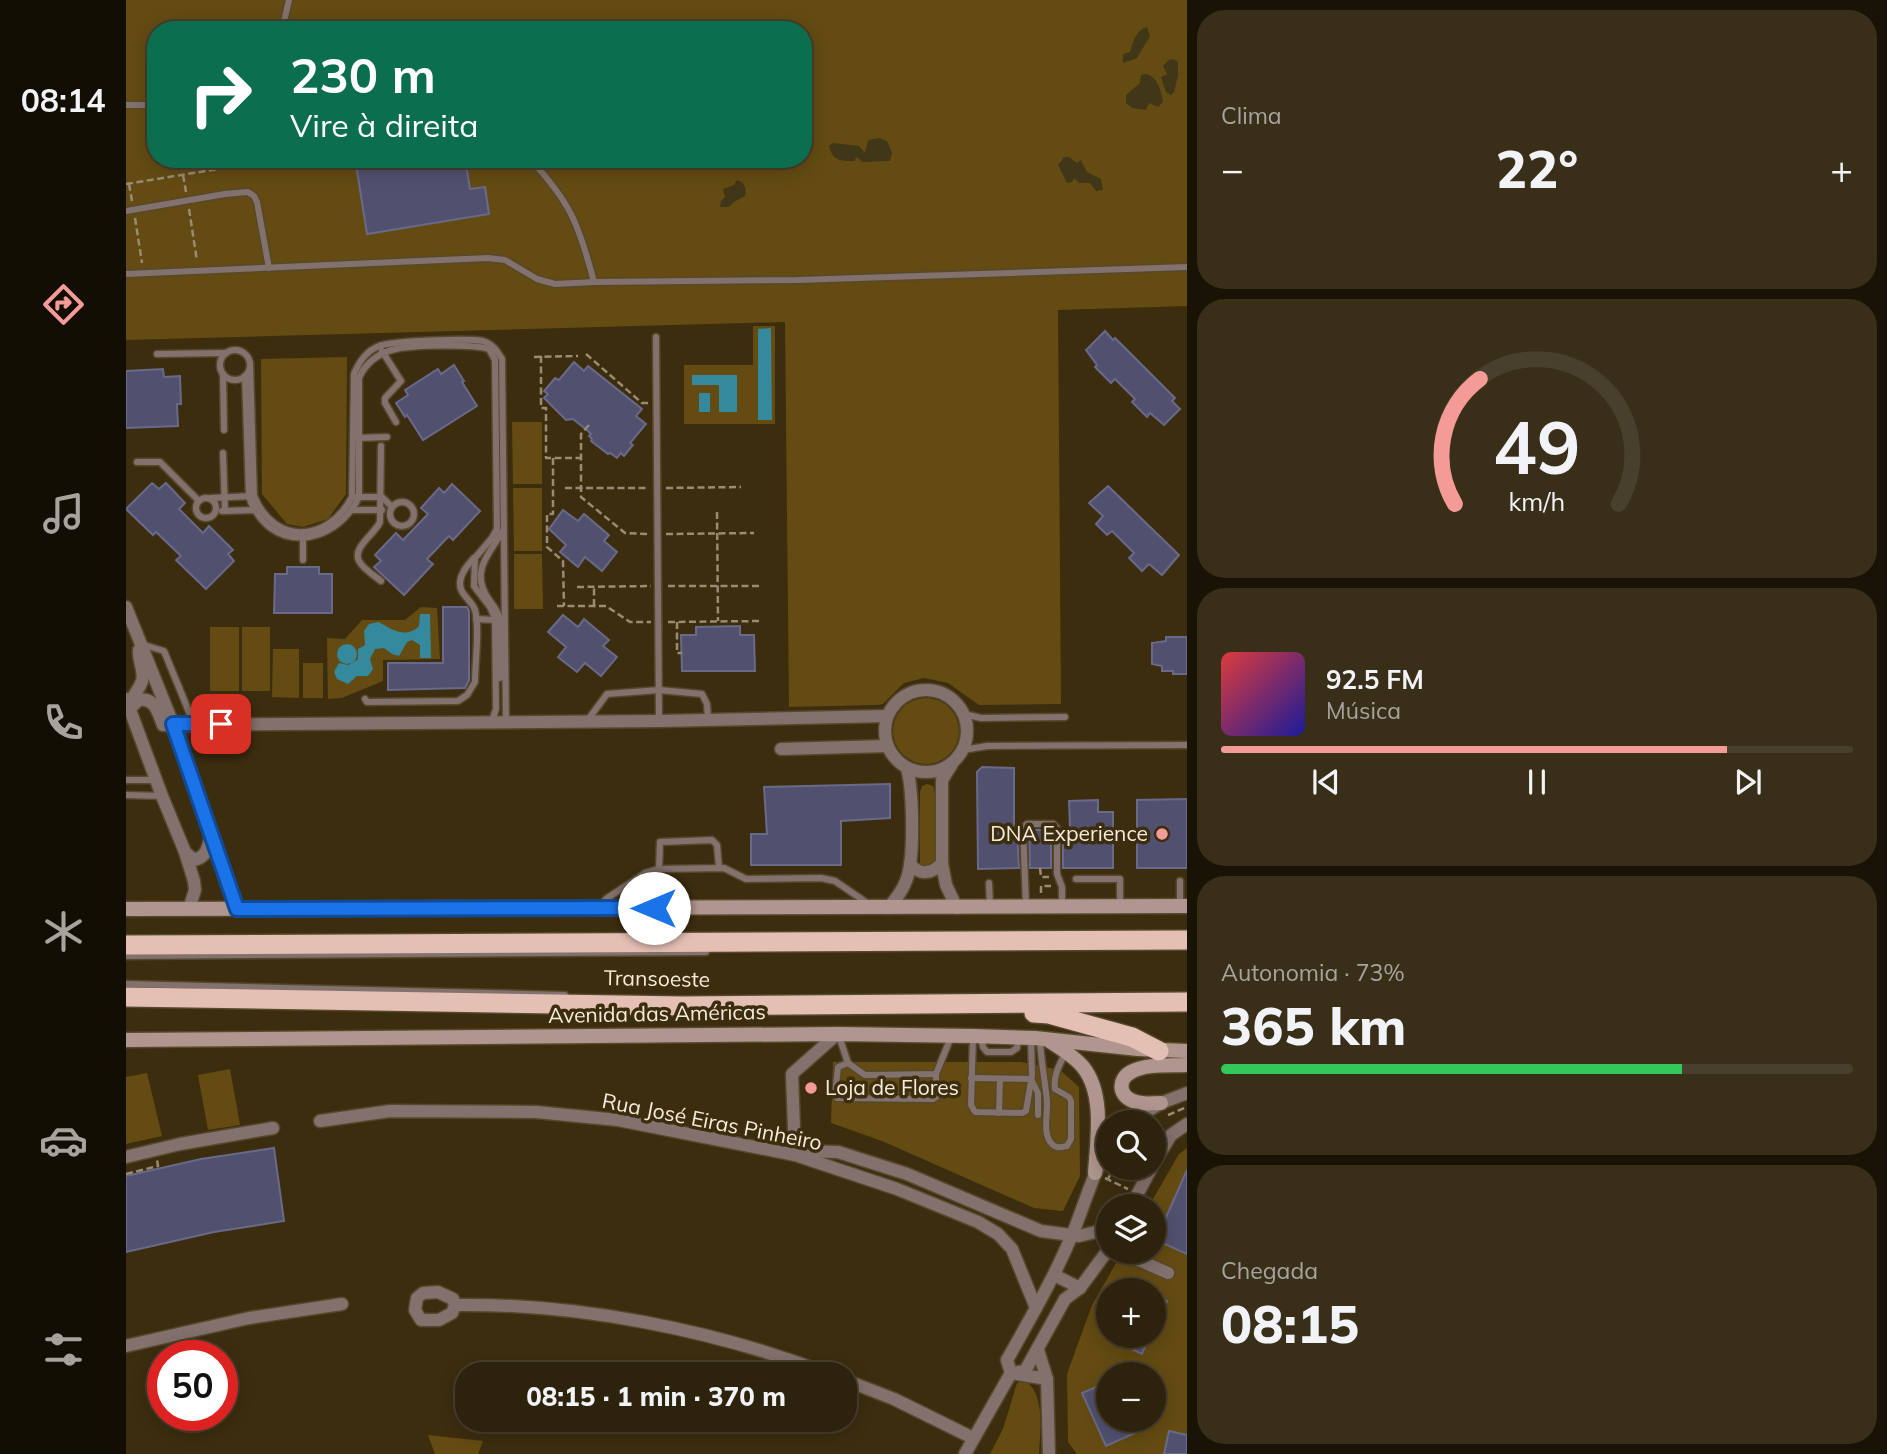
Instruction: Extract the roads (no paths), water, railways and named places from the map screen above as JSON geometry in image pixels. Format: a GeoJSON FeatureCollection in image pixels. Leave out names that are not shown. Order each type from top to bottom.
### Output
{"type":"FeatureCollection","features":[{"type":"Feature","properties":{"kind":"highway"},"geometry":{"type":"LineString","coordinates":[[1155,940],[1171,931],[1187,929]]}},
{"type":"Feature","properties":{"kind":"highway"},"geometry":{"type":"LineString","coordinates":[[126,945],[1187,940]]}},
{"type":"Feature","properties":{"kind":"highway","name":"Avenida das Américas"},"geometry":{"type":"LineString","coordinates":[[126,996],[683,1006],[1187,1002]]}},
{"type":"Feature","properties":{"kind":"highway"},"geometry":{"type":"LineString","coordinates":[[126,1008],[144,1004],[181,1004],[208,996]]}},
{"type":"Feature","properties":{"kind":"highway"},"geometry":{"type":"LineString","coordinates":[[970,1005],[1000,1011],[1049,1014],[1132,1037],[1160,1051]]}},
{"type":"Feature","properties":{"kind":"main road"},"geometry":{"type":"LineString","coordinates":[[126,909],[1183,906]]}},
{"type":"Feature","properties":{"kind":"main road","name":"Avenida das Américas"},"geometry":{"type":"LineString","coordinates":[[126,1040],[951,1035],[1034,1038],[1160,1051],[1187,1051]]}},
{"type":"Feature","properties":{"kind":"main road"},"geometry":{"type":"LineString","coordinates":[[1034,1038],[1066,1052],[1087,1072],[1095,1096],[1096,1110]]}},
{"type":"Feature","properties":{"kind":"main road"},"geometry":{"type":"LineString","coordinates":[[126,1049],[187,1041]]}},
{"type":"Feature","properties":{"kind":"main road"},"geometry":{"type":"LineString","coordinates":[[1161,1103],[1142,1104],[1132,1101],[1120,1087],[1122,1079],[1140,1068],[1187,1065]]}},
{"type":"Feature","properties":{"kind":"street"},"geometry":{"type":"LineString","coordinates":[[126,607],[173,724],[237,909]]}},
{"type":"Feature","properties":{"kind":"street"},"geometry":{"type":"LineString","coordinates":[[140,643],[138,660],[143,675],[142,681],[127,705],[185,852],[195,886],[189,909]]}},
{"type":"Feature","properties":{"kind":"street"},"geometry":{"type":"LineString","coordinates":[[952,764],[930,772],[918,772],[899,762],[887,746],[887,716],[904,696],[916,690],[943,693],[954,700],[964,714],[967,724],[963,750],[942,780],[942,863],[946,884],[957,908]]}},
{"type":"Feature","properties":{"kind":"street"},"geometry":{"type":"LineString","coordinates":[[127,705],[145,699],[154,704],[163,725],[659,721],[887,716]]}},
{"type":"Feature","properties":{"kind":"street"},"geometry":{"type":"LineString","coordinates":[[781,749],[887,746]]}},
{"type":"Feature","properties":{"kind":"street"},"geometry":{"type":"LineString","coordinates":[[881,908],[901,893],[908,879],[911,784],[907,768]]}},
{"type":"Feature","properties":{"kind":"street"},"geometry":{"type":"LineString","coordinates":[[185,852],[194,860],[200,858],[205,854],[211,836]]}},
{"type":"Feature","properties":{"kind":"street"},"geometry":{"type":"LineString","coordinates":[[910,864],[923,873],[934,871],[942,863]]}},
{"type":"Feature","properties":{"kind":"street"},"geometry":{"type":"LineString","coordinates":[[837,1034],[792,1074],[795,1153],[838,1152],[907,1174],[1041,1231],[1072,1235],[1096,1233]]}},
{"type":"Feature","properties":{"kind":"street"},"geometry":{"type":"LineString","coordinates":[[1150,1110],[1187,1093]]}},
{"type":"Feature","properties":{"kind":"street","name":"Rua José Eiras Pinheiro"},"geometry":{"type":"LineString","coordinates":[[320,1121],[390,1111],[536,1112],[618,1120],[795,1153],[897,1189],[978,1222],[998,1234],[1012,1249],[1036,1308]]}},
{"type":"Feature","properties":{"kind":"street"},"geometry":{"type":"LineString","coordinates":[[1166,1144],[1171,1135],[1184,1126]]}},
{"type":"Feature","properties":{"kind":"street"},"geometry":{"type":"LineString","coordinates":[[126,1157],[180,1144],[273,1128]]}},
{"type":"Feature","properties":{"kind":"street"},"geometry":{"type":"LineString","coordinates":[[965,1454],[1011,1373],[1007,1360],[1054,1275],[1100,1180]]}},
{"type":"Feature","properties":{"kind":"street"},"geometry":{"type":"LineString","coordinates":[[1011,1373],[1025,1371],[1065,1299],[1080,1288],[1098,1264]]}},
{"type":"Feature","properties":{"kind":"street"},"geometry":{"type":"LineString","coordinates":[[1148,1264],[1168,1273]]}},
{"type":"Feature","properties":{"kind":"street"},"geometry":{"type":"LineString","coordinates":[[1054,1275],[1080,1288]]}},
{"type":"Feature","properties":{"kind":"street"},"geometry":{"type":"LineString","coordinates":[[126,1346],[248,1318],[342,1304]]}},
{"type":"Feature","properties":{"kind":"street"},"geometry":{"type":"LineString","coordinates":[[455,1305],[552,1310],[636,1321],[750,1347],[794,1362]]}},
{"type":"Feature","properties":{"kind":"street"},"geometry":{"type":"LineString","coordinates":[[1038,1350],[1047,1379],[1049,1454]]}},
{"type":"Feature","properties":{"kind":"street"},"geometry":{"type":"LineString","coordinates":[[1011,1373],[1047,1379]]}},
{"type":"Feature","properties":{"kind":"street"},"geometry":{"type":"LineString","coordinates":[[857,1385],[894,1399],[974,1438]]}},
{"type":"Feature","properties":{"kind":"lane"},"geometry":{"type":"LineString","coordinates":[[284,21],[289,0]]}},
{"type":"Feature","properties":{"kind":"lane"},"geometry":{"type":"LineString","coordinates":[[126,105],[147,105]]}},
{"type":"Feature","properties":{"kind":"lane"},"geometry":{"type":"LineString","coordinates":[[538,168],[568,204],[582,234],[594,282]]}},
{"type":"Feature","properties":{"kind":"lane"},"geometry":{"type":"LineString","coordinates":[[130,210],[248,192],[254,195],[257,202],[269,268]]}},
{"type":"Feature","properties":{"kind":"lane"},"geometry":{"type":"LineString","coordinates":[[126,274],[488,258],[505,260],[537,279],[555,284],[1187,267]]}},
{"type":"Feature","properties":{"kind":"lane"},"geometry":{"type":"LineString","coordinates":[[656,337],[659,721]]}},
{"type":"Feature","properties":{"kind":"lane"},"geometry":{"type":"LineString","coordinates":[[356,438],[354,374],[358,363],[366,354],[379,346],[481,341],[492,345],[498,351],[502,359],[503,530],[499,722]]}},
{"type":"Feature","properties":{"kind":"lane"},"geometry":{"type":"LineString","coordinates":[[379,346],[401,381],[385,398],[384,403],[396,422]]}},
{"type":"Feature","properties":{"kind":"lane"},"geometry":{"type":"LineString","coordinates":[[250,363],[245,376],[251,496],[257,510],[274,523],[303,536],[332,523],[349,510],[355,497],[359,378],[371,360],[396,349],[471,346],[489,349],[495,360],[496,529],[492,538],[464,572],[460,586],[461,592],[474,607],[476,619],[475,682],[467,695],[458,701],[368,702],[365,699]]}},
{"type":"Feature","properties":{"kind":"lane"},"geometry":{"type":"LineString","coordinates":[[157,354],[241,351],[250,363],[251,496]]}},
{"type":"Feature","properties":{"kind":"lane"},"geometry":{"type":"LineString","coordinates":[[224,430],[223,374],[220,366],[226,353]]}},
{"type":"Feature","properties":{"kind":"lane"},"geometry":{"type":"LineString","coordinates":[[223,374],[231,380],[245,376]]}},
{"type":"Feature","properties":{"kind":"lane"},"geometry":{"type":"LineString","coordinates":[[356,438],[387,437]]}},
{"type":"Feature","properties":{"kind":"lane"},"geometry":{"type":"LineString","coordinates":[[381,446],[380,523],[358,554],[360,562],[381,581]]}},
{"type":"Feature","properties":{"kind":"lane"},"geometry":{"type":"LineString","coordinates":[[223,453],[225,511]]}},
{"type":"Feature","properties":{"kind":"lane"},"geometry":{"type":"LineString","coordinates":[[137,462],[160,462],[199,501]]}},
{"type":"Feature","properties":{"kind":"lane"},"geometry":{"type":"LineString","coordinates":[[251,496],[208,498],[199,501],[196,507],[200,516],[209,518],[216,511],[257,510]]}},
{"type":"Feature","properties":{"kind":"lane"},"geometry":{"type":"LineString","coordinates":[[355,497],[382,497]]}},
{"type":"Feature","properties":{"kind":"lane"},"geometry":{"type":"LineString","coordinates":[[349,510],[391,509],[382,497]]}},
{"type":"Feature","properties":{"kind":"lane"},"geometry":{"type":"LineString","coordinates":[[208,498],[214,501],[216,511]]}},
{"type":"Feature","properties":{"kind":"lane"},"geometry":{"type":"LineString","coordinates":[[499,722],[500,620],[498,612],[484,593],[482,581],[483,558],[503,530]]}},
{"type":"Feature","properties":{"kind":"lane"},"geometry":{"type":"LineString","coordinates":[[303,536],[303,560]]}},
{"type":"Feature","properties":{"kind":"lane"},"geometry":{"type":"LineString","coordinates":[[475,558],[474,586],[490,607],[495,620],[496,709],[499,722]]}},
{"type":"Feature","properties":{"kind":"lane"},"geometry":{"type":"LineString","coordinates":[[476,619],[495,620]]}},
{"type":"Feature","properties":{"kind":"lane"},"geometry":{"type":"LineString","coordinates":[[140,643],[164,651],[194,724]]}},
{"type":"Feature","properties":{"kind":"lane"},"geometry":{"type":"LineString","coordinates":[[587,721],[602,697],[607,694],[659,690],[702,694],[707,704],[708,719]]}},
{"type":"Feature","properties":{"kind":"lane"},"geometry":{"type":"LineString","coordinates":[[964,714],[981,718],[1065,717]]}},
{"type":"Feature","properties":{"kind":"lane"},"geometry":{"type":"LineString","coordinates":[[963,750],[987,746],[1187,745]]}},
{"type":"Feature","properties":{"kind":"lane"},"geometry":{"type":"LineString","coordinates":[[126,780],[156,780]]}},
{"type":"Feature","properties":{"kind":"lane"},"geometry":{"type":"LineString","coordinates":[[126,795],[162,796]]}},
{"type":"Feature","properties":{"kind":"lane"},"geometry":{"type":"LineString","coordinates":[[1026,908],[1023,828],[1027,824],[1053,824],[1057,828],[1057,874],[1062,887],[1062,907]]}},
{"type":"Feature","properties":{"kind":"lane"},"geometry":{"type":"LineString","coordinates":[[659,869],[660,842],[712,840],[718,845],[719,868]]}},
{"type":"Feature","properties":{"kind":"lane"},"geometry":{"type":"LineString","coordinates":[[600,908],[606,899],[645,873],[659,869],[719,868],[746,879],[821,878],[835,881],[881,908]]}},
{"type":"Feature","properties":{"kind":"lane"},"geometry":{"type":"LineString","coordinates":[[1076,879],[1120,879],[1120,906]]}},
{"type":"Feature","properties":{"kind":"lane"},"geometry":{"type":"LineString","coordinates":[[1180,881],[1183,906]]}},
{"type":"Feature","properties":{"kind":"lane"},"geometry":{"type":"LineString","coordinates":[[989,883],[990,908]]}},
{"type":"Feature","properties":{"kind":"lane"},"geometry":{"type":"LineString","coordinates":[[938,950],[1187,947]]}},
{"type":"Feature","properties":{"kind":"lane","name":"Transoeste"},"geometry":{"type":"LineString","coordinates":[[126,957],[717,952]]}},
{"type":"Feature","properties":{"kind":"lane"},"geometry":{"type":"LineString","coordinates":[[126,984],[568,995]]}},
{"type":"Feature","properties":{"kind":"lane","name":"Transoeste"},"geometry":{"type":"LineString","coordinates":[[693,998],[1187,994]]}},
{"type":"Feature","properties":{"kind":"lane"},"geometry":{"type":"LineString","coordinates":[[837,1034],[848,1063],[865,1075],[936,1074]]}},
{"type":"Feature","properties":{"kind":"lane"},"geometry":{"type":"LineString","coordinates":[[848,1063],[838,1067],[836,1071],[837,1098],[933,1099],[936,1097],[936,1074],[951,1035]]}},
{"type":"Feature","properties":{"kind":"lane"},"geometry":{"type":"LineString","coordinates":[[977,1036],[971,1078],[972,1110],[1022,1114],[1027,1111],[1034,1038]]}},
{"type":"Feature","properties":{"kind":"lane"},"geometry":{"type":"LineString","coordinates":[[1034,1038],[1047,1102],[1047,1137],[1056,1147],[1068,1146],[1071,1139],[1071,1101],[1055,1089],[1054,1085],[1056,1073],[1066,1052]]}},
{"type":"Feature","properties":{"kind":"lane"},"geometry":{"type":"LineString","coordinates":[[971,1078],[1031,1079]]}},
{"type":"Feature","properties":{"kind":"lane"},"geometry":{"type":"LineString","coordinates":[[999,1113],[1000,1079]]}},
{"type":"Feature","properties":{"kind":"lane"},"geometry":{"type":"LineString","coordinates":[[1031,1079],[1038,1093],[1038,1115]]}},
{"type":"Feature","properties":{"kind":"water"},"geometry":{"type":"Polygon","coordinates":[[[771,328],[772,420],[758,420],[758,329],[771,328]]]}},
{"type":"Feature","properties":{"kind":"water"},"geometry":{"type":"Polygon","coordinates":[[[692,375],[737,375],[737,412],[719,412],[719,385],[692,385],[692,375]]]}},
{"type":"Feature","properties":{"kind":"water"},"geometry":{"type":"Polygon","coordinates":[[[699,393],[710,393],[710,412],[699,412],[699,393]]]}},
{"type":"Feature","properties":{"kind":"water"},"geometry":{"type":"Polygon","coordinates":[[[420,614],[430,614],[431,658],[420,658],[420,645],[412,640],[407,642],[399,656],[384,648],[375,649],[370,659],[373,669],[368,676],[357,676],[348,684],[337,679],[334,672],[339,663],[348,665],[358,659],[358,649],[365,645],[364,631],[369,624],[379,622],[404,633],[419,626],[420,614]]]}},
{"type":"Feature","properties":{"kind":"water"},"geometry":{"type":"Polygon","coordinates":[[[347,644],[354,647],[357,654],[354,661],[347,664],[340,661],[337,654],[340,647],[347,644]]]}},
{"type":"Feature","properties":{"kind":"place","name":"DNA Experience"},"geometry":{"type":"Point","coordinates":[1162,834]}},
{"type":"Feature","properties":{"kind":"place","name":"Loja de Flores"},"geometry":{"type":"Point","coordinates":[811,1088]}}]}
